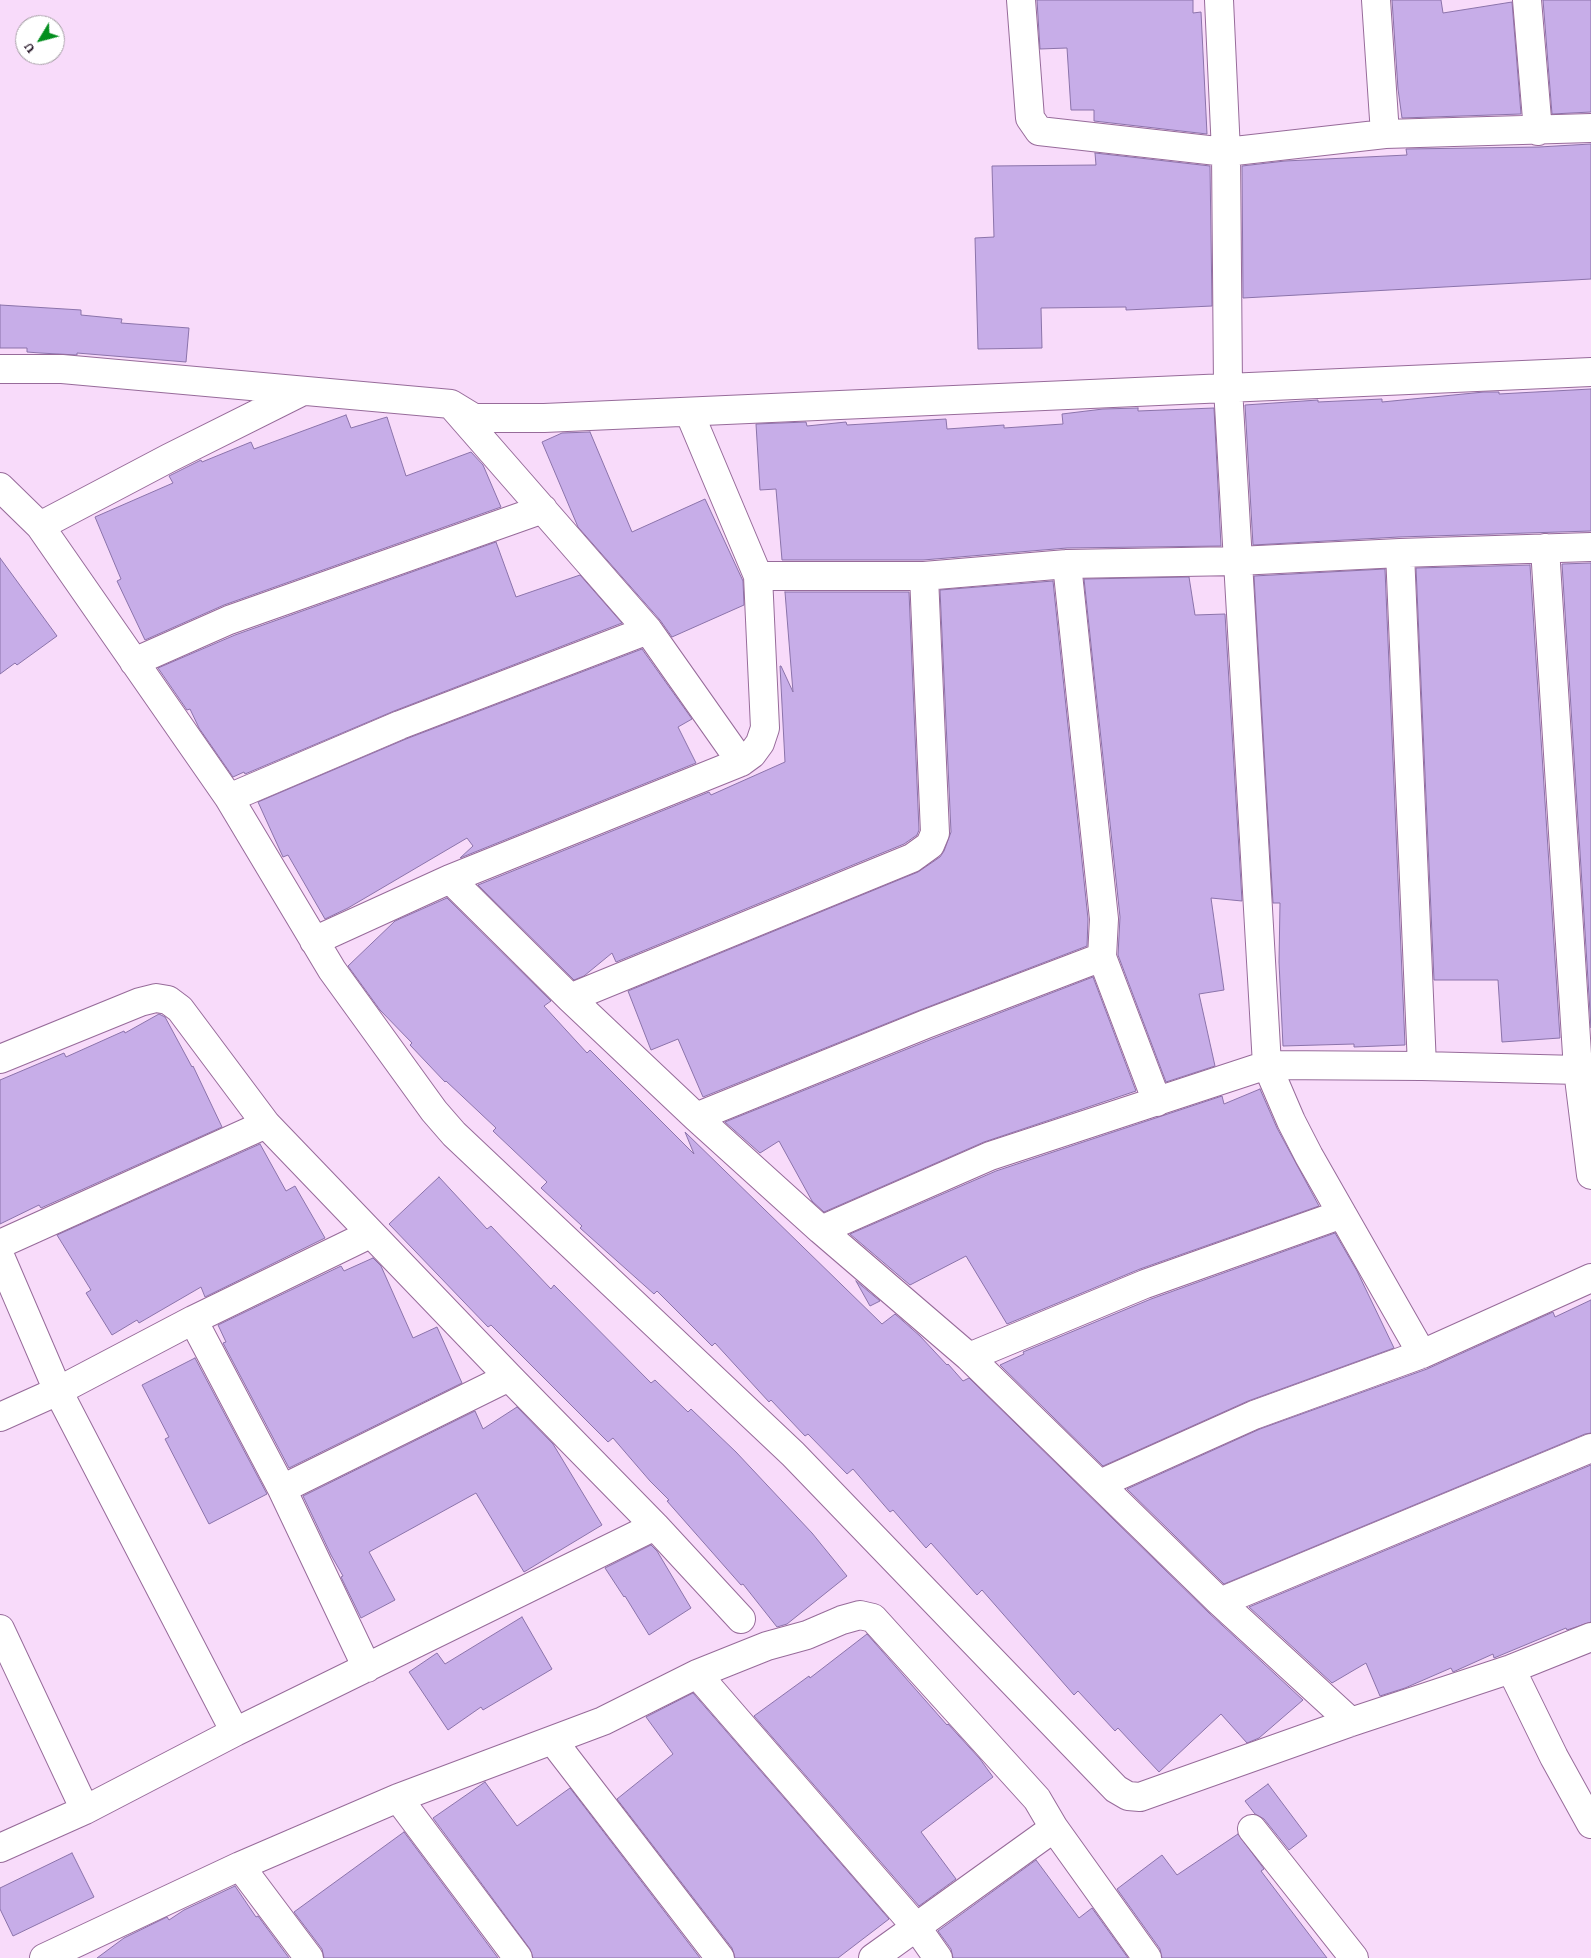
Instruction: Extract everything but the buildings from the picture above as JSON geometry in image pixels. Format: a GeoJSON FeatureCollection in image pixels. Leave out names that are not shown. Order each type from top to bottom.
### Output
{"type":"FeatureCollection","features":[{"type":"Feature","properties":{"kind":"street"},"geometry":{"type":"LineString","coordinates":[[1021,0],[1030,118],[1039,131],[1226,152],[1385,134],[1591,128]]}},
{"type":"Feature","properties":{"kind":"street"},"geometry":{"type":"LineString","coordinates":[[1219,0],[1226,152],[1228,388],[1267,1065],[1291,1121],[1422,1354]]}},
{"type":"Feature","properties":{"kind":"street"},"geometry":{"type":"LineString","coordinates":[[1376,0],[1385,134]]}},
{"type":"Feature","properties":{"kind":"street"},"geometry":{"type":"LineString","coordinates":[[1527,0],[1538,130]]}},
{"type":"Feature","properties":{"kind":"street"},"geometry":{"type":"LineString","coordinates":[[0,369],[62,369],[450,404],[474,418],[544,418],[1591,372]]}},
{"type":"Feature","properties":{"kind":"street"},"geometry":{"type":"LineString","coordinates":[[40,526],[169,458],[303,391]]}},
{"type":"Feature","properties":{"kind":"street"},"geometry":{"type":"LineString","coordinates":[[450,404],[648,630],[741,762]]}},
{"type":"Feature","properties":{"kind":"street"},"geometry":{"type":"LineString","coordinates":[[314,941],[450,879],[741,762],[752,754],[760,743],[765,728],[758,576],[689,412]]}},
{"type":"Feature","properties":{"kind":"street"},"geometry":{"type":"LineString","coordinates":[[0,487],[40,526],[229,798],[332,970],[434,1111],[454,1134],[793,1454],[1116,1789],[1128,1796],[1140,1797],[1351,1722],[1511,1669],[1591,1637]]}},
{"type":"Feature","properties":{"kind":"street"},"geometry":{"type":"LineString","coordinates":[[134,662],[229,620],[543,509]]}},
{"type":"Feature","properties":{"kind":"street"},"geometry":{"type":"LineString","coordinates":[[758,576],[924,576],[1067,564],[1238,562],[1400,553],[1591,547]]}},
{"type":"Feature","properties":{"kind":"street"},"geometry":{"type":"LineString","coordinates":[[1544,548],[1591,1175]]}},
{"type":"Feature","properties":{"kind":"street"},"geometry":{"type":"LineString","coordinates":[[1400,553],[1422,1066]]}},
{"type":"Feature","properties":{"kind":"street"},"geometry":{"type":"LineString","coordinates":[[1067,564],[1104,919],[1102,957],[1157,1102]]}},
{"type":"Feature","properties":{"kind":"street"},"geometry":{"type":"LineString","coordinates":[[570,998],[912,858],[930,845],[935,833],[924,576]]}},
{"type":"Feature","properties":{"kind":"street"},"geometry":{"type":"LineString","coordinates":[[229,798],[400,725],[648,630]]}},
{"type":"Feature","properties":{"kind":"street"},"geometry":{"type":"LineString","coordinates":[[450,879],[570,998],[696,1117],[821,1230],[969,1357],[1220,1602],[1351,1722]]}},
{"type":"Feature","properties":{"kind":"street"},"geometry":{"type":"LineString","coordinates":[[696,1117],[926,1024],[1102,957]]}},
{"type":"Feature","properties":{"kind":"street"},"geometry":{"type":"LineString","coordinates":[[0,1059],[140,1002],[156,998],[168,1000],[180,1008],[266,1124],[509,1378],[655,1526],[740,1620]]}},
{"type":"Feature","properties":{"kind":"street"},"geometry":{"type":"LineString","coordinates":[[821,1230],[990,1156],[1267,1065],[1584,1069]]}},
{"type":"Feature","properties":{"kind":"street"},"geometry":{"type":"LineString","coordinates":[[0,1244],[266,1124]]}},
{"type":"Feature","properties":{"kind":"street"},"geometry":{"type":"LineString","coordinates":[[969,1357],[1145,1284],[1342,1214]]}},
{"type":"Feature","properties":{"kind":"street"},"geometry":{"type":"LineString","coordinates":[[0,1417],[58,1391],[193,1320],[370,1234]]}},
{"type":"Feature","properties":{"kind":"street"},"geometry":{"type":"LineString","coordinates":[[0,1256],[58,1391],[235,1732]]}},
{"type":"Feature","properties":{"kind":"street"},"geometry":{"type":"LineString","coordinates":[[1100,1484],[1254,1415],[1422,1354],[1591,1278]]}},
{"type":"Feature","properties":{"kind":"street"},"geometry":{"type":"LineString","coordinates":[[193,1320],[282,1489],[367,1668]]}},
{"type":"Feature","properties":{"kind":"street"},"geometry":{"type":"LineString","coordinates":[[282,1489],[509,1378]]}},
{"type":"Feature","properties":{"kind":"street"},"geometry":{"type":"LineString","coordinates":[[1220,1602],[1591,1448]]}},
{"type":"Feature","properties":{"kind":"street"},"geometry":{"type":"LineString","coordinates":[[0,1848],[85,1810],[235,1732],[655,1526]]}},
{"type":"Feature","properties":{"kind":"street"},"geometry":{"type":"LineString","coordinates":[[53,1956],[240,1866],[398,1798],[603,1721],[697,1674],[767,1646],[807,1636],[842,1620],[860,1615],[873,1618],[1037,1799],[1054,1828],[1148,1958]]}},
{"type":"Feature","properties":{"kind":"street"},"geometry":{"type":"LineString","coordinates":[[0,1629],[85,1810]]}},
{"type":"Feature","properties":{"kind":"street"},"geometry":{"type":"LineString","coordinates":[[1511,1669],[1558,1765],[1591,1824]]}},
{"type":"Feature","properties":{"kind":"street"},"geometry":{"type":"LineString","coordinates":[[697,1674],[916,1928],[938,1958]]}},
{"type":"Feature","properties":{"kind":"street"},"geometry":{"type":"LineString","coordinates":[[553,1740],[720,1958]]}},
{"type":"Feature","properties":{"kind":"street"},"geometry":{"type":"LineString","coordinates":[[398,1798],[518,1958]]}},
{"type":"Feature","properties":{"kind":"street"},"geometry":{"type":"LineString","coordinates":[[873,1958],[1054,1828]]}},
{"type":"Feature","properties":{"kind":"street"},"geometry":{"type":"LineString","coordinates":[[1252,1829],[1354,1958]]}},
{"type":"Feature","properties":{"kind":"street"},"geometry":{"type":"LineString","coordinates":[[240,1866],[309,1958]]}}]}
